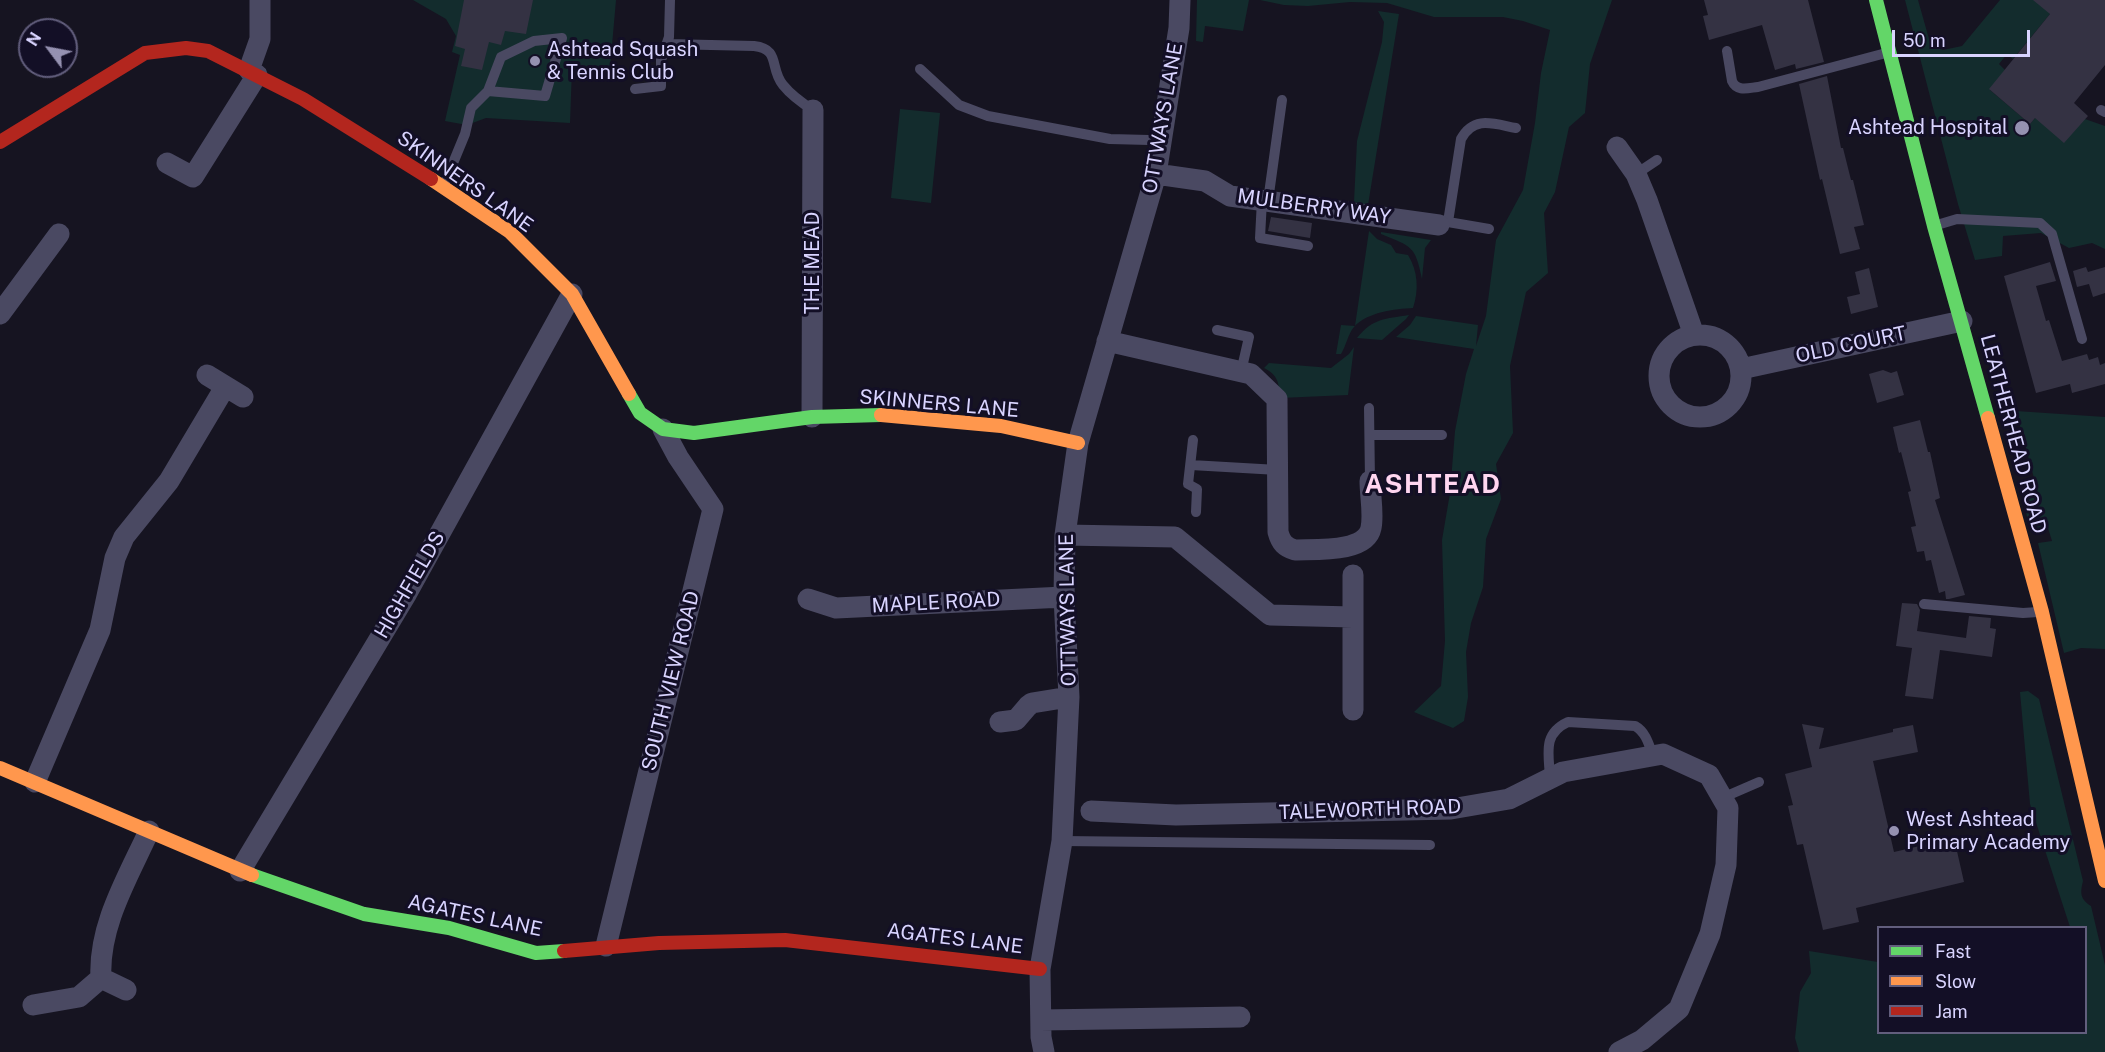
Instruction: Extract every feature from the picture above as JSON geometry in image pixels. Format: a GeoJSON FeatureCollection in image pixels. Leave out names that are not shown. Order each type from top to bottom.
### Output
{"type":"FeatureCollection","features":[{"type":"Feature","properties":{"kind":"main road","name":"LEATHERHEAD ROAD"},"geometry":{"type":"LineString","coordinates":[[1876,0],[1934,226],[2042,612],[2105,881]]}},
{"type":"Feature","properties":{"kind":"main road","name":"SKINNERS LANE"},"geometry":{"type":"LineString","coordinates":[[0,142],[145,53],[186,48],[208,51],[303,99],[510,232],[572,294],[639,413],[663,429],[694,434],[812,417],[880,415],[1001,426],[1078,443]]}},
{"type":"Feature","properties":{"kind":"main road","name":"AGATES LANE"},"geometry":{"type":"LineString","coordinates":[[0,768],[240,871],[364,914],[449,928],[536,952],[606,946],[785,940],[1040,969]]}},
{"type":"Feature","properties":{"kind":"street"},"geometry":{"type":"LineString","coordinates":[[167,163],[192,177],[253,73],[260,39],[260,0]]}},
{"type":"Feature","properties":{"kind":"street","name":"OTTWAYS LANE"},"geometry":{"type":"LineString","coordinates":[[1044,1052],[1040,969],[1062,841],[1069,697],[1064,597],[1065,535],[1078,443],[1156,174],[1179,28],[1180,0]]}},
{"type":"Feature","properties":{"kind":"street","name":"THE MEAD"},"geometry":{"type":"LineString","coordinates":[[812,417],[813,110]]}},
{"type":"Feature","properties":{"kind":"street"},"geometry":{"type":"LineString","coordinates":[[1617,147],[1636,174],[1647,200],[1694,335]]}},
{"type":"Feature","properties":{"kind":"street","name":"MULBERRY WAY"},"geometry":{"type":"LineString","coordinates":[[1156,174],[1205,181],[1230,196],[1443,223]]}},
{"type":"Feature","properties":{"kind":"street"},"geometry":{"type":"LineString","coordinates":[[0,314],[59,234]]}},
{"type":"Feature","properties":{"kind":"street","name":"HIGHFIELDS"},"geometry":{"type":"LineString","coordinates":[[240,871],[406,592],[572,294]]}},
{"type":"Feature","properties":{"kind":"street","name":"OLD COURT"},"geometry":{"type":"LineString","coordinates":[[1741,369],[1962,321]]}},
{"type":"Feature","properties":{"kind":"street"},"geometry":{"type":"LineString","coordinates":[[1694,335],[1715,338],[1732,350],[1741,369],[1739,390],[1726,408],[1707,417],[1685,415],[1668,402],[1659,382],[1662,361],[1674,344],[1694,335]]}},
{"type":"Feature","properties":{"kind":"street"},"geometry":{"type":"LineString","coordinates":[[1107,341],[1251,374],[1276,399],[1280,539],[1288,548],[1295,550],[1348,547],[1361,542],[1371,530],[1370,481]]}},
{"type":"Feature","properties":{"kind":"street"},"geometry":{"type":"LineString","coordinates":[[35,782],[100,630],[115,558],[124,537],[169,481],[234,392],[207,375]]}},
{"type":"Feature","properties":{"kind":"street","name":"SOUTH VIEW ROAD"},"geometry":{"type":"LineString","coordinates":[[606,946],[714,509],[678,457],[663,429]]}},
{"type":"Feature","properties":{"kind":"street"},"geometry":{"type":"LineString","coordinates":[[1065,535],[1175,537],[1270,615],[1353,617]]}},
{"type":"Feature","properties":{"kind":"street"},"geometry":{"type":"LineString","coordinates":[[1353,575],[1353,710]]}},
{"type":"Feature","properties":{"kind":"street","name":"MAPLE ROAD"},"geometry":{"type":"LineString","coordinates":[[808,599],[836,608],[1064,597]]}},
{"type":"Feature","properties":{"kind":"street"},"geometry":{"type":"LineString","coordinates":[[1000,722],[1016,720],[1032,703],[1069,697]]}},
{"type":"Feature","properties":{"kind":"street","name":"TALEWORTH ROAD"},"geometry":{"type":"LineString","coordinates":[[1091,811],[1176,815],[1451,809],[1509,799],[1563,772],[1663,754],[1709,775],[1728,808],[1726,865],[1710,934],[1679,1009],[1646,1046],[1618,1052]]}},
{"type":"Feature","properties":{"kind":"street"},"geometry":{"type":"LineString","coordinates":[[101,978],[100,958],[103,939],[149,831]]}},
{"type":"Feature","properties":{"kind":"street"},"geometry":{"type":"LineString","coordinates":[[101,978],[126,990]]}},
{"type":"Feature","properties":{"kind":"street"},"geometry":{"type":"LineString","coordinates":[[33,1005],[79,997],[101,978]]}},
{"type":"Feature","properties":{"kind":"street"},"geometry":{"type":"LineString","coordinates":[[1041,1020],[1240,1017]]}},
{"type":"Feature","properties":{"kind":"lane"},"geometry":{"type":"LineString","coordinates":[[635,89],[661,86],[661,60],[668,44],[670,0]]}},
{"type":"Feature","properties":{"kind":"lane"},"geometry":{"type":"LineString","coordinates":[[443,187],[465,134],[471,108],[488,91],[501,57],[534,41],[562,38],[545,96],[488,91]]}},
{"type":"Feature","properties":{"kind":"lane"},"geometry":{"type":"LineString","coordinates":[[668,44],[766,48],[773,56],[780,82],[788,92],[813,110]]}},
{"type":"Feature","properties":{"kind":"lane"},"geometry":{"type":"LineString","coordinates":[[1726,51],[1732,81],[1734,85],[1741,88],[1758,87],[1889,52]]}},
{"type":"Feature","properties":{"kind":"lane"},"geometry":{"type":"LineString","coordinates":[[920,69],[959,105],[988,116],[1110,139],[1149,140],[1162,137]]}},
{"type":"Feature","properties":{"kind":"lane"},"geometry":{"type":"LineString","coordinates":[[1282,100],[1260,238],[1308,246]]}},
{"type":"Feature","properties":{"kind":"lane"},"geometry":{"type":"LineString","coordinates":[[1489,229],[1443,223],[1461,139],[1466,130],[1482,122],[1516,128]]}},
{"type":"Feature","properties":{"kind":"lane"},"geometry":{"type":"LineString","coordinates":[[1636,174],[1657,160]]}},
{"type":"Feature","properties":{"kind":"lane"},"geometry":{"type":"LineString","coordinates":[[1934,226],[1957,219],[2040,223],[2052,234],[2082,339]]}},
{"type":"Feature","properties":{"kind":"lane"},"geometry":{"type":"LineString","coordinates":[[1217,330],[1249,337],[1241,372]]}},
{"type":"Feature","properties":{"kind":"lane"},"geometry":{"type":"LineString","coordinates":[[1370,408],[1370,481]]}},
{"type":"Feature","properties":{"kind":"lane"},"geometry":{"type":"LineString","coordinates":[[1370,435],[1442,435]]}},
{"type":"Feature","properties":{"kind":"lane"},"geometry":{"type":"LineString","coordinates":[[1192,440],[1188,484],[1197,489],[1196,512]]}},
{"type":"Feature","properties":{"kind":"lane"},"geometry":{"type":"LineString","coordinates":[[1191,465],[1278,470]]}},
{"type":"Feature","properties":{"kind":"lane"},"geometry":{"type":"LineString","coordinates":[[1924,604],[2023,613],[2042,612]]}},
{"type":"Feature","properties":{"kind":"lane"},"geometry":{"type":"LineString","coordinates":[[1550,778],[1551,734],[1559,726],[1568,722],[1635,726],[1641,729],[1653,756]]}},
{"type":"Feature","properties":{"kind":"lane"},"geometry":{"type":"LineString","coordinates":[[1722,798],[1759,782]]}},
{"type":"Feature","properties":{"kind":"lane"},"geometry":{"type":"LineString","coordinates":[[1062,841],[1430,845]]}},
{"type":"Feature","properties":{"kind":"green space","name":"Ashtead Squash & Tennis Club"},"geometry":{"type":"Polygon","coordinates":[[[413,0],[616,0],[610,68],[572,68],[570,123],[486,118],[467,125],[445,121],[460,55],[452,52],[456,36],[446,19],[413,0]]]}},
{"type":"Feature","properties":{"kind":"green space"},"geometry":{"type":"Polygon","coordinates":[[[1197,0],[1249,0],[1243,31],[1205,26],[1203,42],[1196,41],[1197,0]]]}},
{"type":"Feature","properties":{"kind":"green space"},"geometry":{"type":"Polygon","coordinates":[[[1260,0],[1612,0],[1590,64],[1585,113],[1569,127],[1555,192],[1544,213],[1548,273],[1526,292],[1510,366],[1513,433],[1496,464],[1501,499],[1486,539],[1483,587],[1471,623],[1466,652],[1468,697],[1464,721],[1453,728],[1414,712],[1441,686],[1445,641],[1442,540],[1450,493],[1455,431],[1466,374],[1474,349],[1396,337],[1410,325],[1416,316],[1478,325],[1476,346],[1486,316],[1496,240],[1523,190],[1550,30],[1503,17],[1434,17],[1387,3],[1350,2],[1308,6],[1284,5],[1260,0]]]}},
{"type":"Feature","properties":{"kind":"green space","name":"Ashtead Hospital"},"geometry":{"type":"Polygon","coordinates":[[[1905,0],[1918,0],[1931,46],[1943,50],[1962,46],[2000,0],[2044,0],[2050,14],[2013,59],[2007,54],[1999,64],[2005,70],[1990,90],[2030,124],[2035,118],[2085,119],[2105,126],[2105,249],[2092,243],[2069,248],[2041,233],[2003,236],[2002,256],[1975,260],[1958,204],[1905,0]]]}},
{"type":"Feature","properties":{"kind":"green space"},"geometry":{"type":"Polygon","coordinates":[[[1378,11],[1399,14],[1368,205],[1354,202],[1357,141],[1382,42],[1384,22],[1378,11]]]}},
{"type":"Feature","properties":{"kind":"green space"},"geometry":{"type":"Polygon","coordinates":[[[900,109],[940,113],[931,203],[891,198],[900,109]]]}},
{"type":"Feature","properties":{"kind":"green space"},"geometry":{"type":"Polygon","coordinates":[[[1369,231],[1377,239],[1391,245],[1396,253],[1408,255],[1416,274],[1415,301],[1413,308],[1382,312],[1360,322],[1352,330],[1341,354],[1336,354],[1341,325],[1355,326],[1369,231]]]}},
{"type":"Feature","properties":{"kind":"green space"},"geometry":{"type":"Polygon","coordinates":[[[1381,232],[1431,240],[1425,248],[1422,279],[1414,253],[1406,245],[1381,232]]]}},
{"type":"Feature","properties":{"kind":"green space"},"geometry":{"type":"Polygon","coordinates":[[[1409,315],[1382,340],[1357,338],[1374,323],[1409,315]]]}},
{"type":"Feature","properties":{"kind":"green space"},"geometry":{"type":"Polygon","coordinates":[[[1354,347],[1348,395],[1280,398],[1277,380],[1264,368],[1269,363],[1331,368],[1354,347]]]}},
{"type":"Feature","properties":{"kind":"green space"},"geometry":{"type":"Polygon","coordinates":[[[2016,411],[2105,417],[2105,649],[2081,648],[2064,653],[2038,543],[2052,541],[2048,528],[2030,529],[2022,496],[2037,489],[2016,411]]]}},
{"type":"Feature","properties":{"kind":"green space"},"geometry":{"type":"Polygon","coordinates":[[[2028,691],[2039,699],[2083,881],[2082,895],[2091,906],[2105,965],[2105,1052],[1799,1052],[1795,1038],[1800,992],[1811,973],[1809,951],[1877,962],[1877,1034],[2087,1034],[2087,926],[2070,926],[2030,804],[2020,692],[2028,691]]]}},
{"type":"Feature","properties":{"kind":"building"},"geometry":{"type":"Polygon","coordinates":[[[464,0],[533,0],[526,34],[505,31],[501,45],[489,42],[482,70],[461,66],[465,49],[455,46],[464,0]]]}},
{"type":"Feature","properties":{"kind":"building"},"geometry":{"type":"Polygon","coordinates":[[[1704,0],[1808,0],[1824,62],[1796,69],[1795,64],[1775,70],[1762,25],[1709,40],[1703,16],[1708,15],[1704,0]]]}},
{"type":"Feature","properties":{"kind":"building"},"geometry":{"type":"Polygon","coordinates":[[[2033,0],[2105,0],[2105,65],[2074,103],[2088,116],[2064,143],[2035,118],[2030,124],[1989,89],[2050,14],[2033,0]]]}},
{"type":"Feature","properties":{"kind":"building"},"geometry":{"type":"Polygon","coordinates":[[[1827,76],[1841,148],[1843,148],[1851,180],[1853,180],[1864,225],[1854,227],[1860,249],[1840,254],[1822,179],[1820,180],[1799,84],[1827,76]]]}},
{"type":"Feature","properties":{"kind":"building"},"geometry":{"type":"Polygon","coordinates":[[[1271,217],[1312,223],[1310,238],[1268,231],[1271,217]]]}},
{"type":"Feature","properties":{"kind":"building"},"geometry":{"type":"Polygon","coordinates":[[[2050,262],[2056,281],[2036,286],[2046,321],[2049,320],[2062,361],[2087,354],[2089,360],[2098,357],[2100,365],[2105,363],[2105,384],[2072,393],[2070,384],[2036,393],[2004,276],[2050,262]]]}},
{"type":"Feature","properties":{"kind":"building"},"geometry":{"type":"Polygon","coordinates":[[[2086,267],[2088,272],[2105,267],[2105,293],[2093,297],[2089,284],[2077,287],[2073,271],[2086,267]]]}},
{"type":"Feature","properties":{"kind":"building"},"geometry":{"type":"Polygon","coordinates":[[[1869,268],[1878,307],[1851,314],[1847,297],[1860,294],[1855,272],[1869,268]]]}},
{"type":"Feature","properties":{"kind":"building"},"geometry":{"type":"Polygon","coordinates":[[[1883,370],[1891,373],[1897,371],[1904,395],[1877,403],[1869,374],[1883,370]]]}},
{"type":"Feature","properties":{"kind":"building"},"geometry":{"type":"Polygon","coordinates":[[[1920,420],[1940,498],[1935,500],[1965,595],[1949,599],[1946,599],[1945,591],[1939,593],[1931,560],[1926,561],[1924,551],[1917,552],[1911,527],[1916,526],[1908,492],[1911,491],[1893,427],[1920,420]]]}},
{"type":"Feature","properties":{"kind":"building"},"geometry":{"type":"Polygon","coordinates":[[[1902,603],[1917,604],[1920,610],[1917,631],[1966,638],[1969,616],[1991,618],[1990,628],[1996,629],[1992,657],[1940,650],[1933,699],[1905,696],[1912,648],[1896,646],[1902,603]]]}},
{"type":"Feature","properties":{"kind":"building"},"geometry":{"type":"Polygon","coordinates":[[[1802,724],[1824,728],[1819,749],[1893,732],[1893,729],[1913,725],[1918,752],[1873,761],[1894,852],[1954,838],[1964,882],[1856,908],[1859,922],[1823,930],[1803,844],[1797,845],[1788,806],[1793,805],[1785,774],[1812,767],[1802,724]]]}},
{"type":"Feature","properties":{"kind":"traffic: fast"},"geometry":{"type":"LineString","coordinates":[[1876,0],[1934,226],[1988,418]]}},
{"type":"Feature","properties":{"kind":"traffic: fast"},"geometry":{"type":"LineString","coordinates":[[629,394],[640,413],[663,429],[694,433],[812,417],[881,415]]}},
{"type":"Feature","properties":{"kind":"traffic: fast"},"geometry":{"type":"LineString","coordinates":[[252,875],[364,914],[449,928],[536,953],[564,951]]}},
{"type":"Feature","properties":{"kind":"traffic: slow"},"geometry":{"type":"LineString","coordinates":[[431,179],[510,232],[572,294],[629,394]]}},
{"type":"Feature","properties":{"kind":"traffic: slow"},"geometry":{"type":"LineString","coordinates":[[881,415],[1001,426],[1078,443]]}},
{"type":"Feature","properties":{"kind":"traffic: slow"},"geometry":{"type":"LineString","coordinates":[[1988,418],[2042,612],[2105,881]]}},
{"type":"Feature","properties":{"kind":"traffic: slow"},"geometry":{"type":"LineString","coordinates":[[0,768],[252,875]]}},
{"type":"Feature","properties":{"kind":"traffic: jam"},"geometry":{"type":"LineString","coordinates":[[0,142],[145,53],[186,48],[208,51],[303,99],[431,179]]}},
{"type":"Feature","properties":{"kind":"traffic: jam"},"geometry":{"type":"LineString","coordinates":[[564,951],[659,943],[785,940],[1040,969]]}},
{"type":"Feature","properties":{"kind":"place","name":"Ashtead Squash & Tennis Club"},"geometry":{"type":"Point","coordinates":[535,61]}},
{"type":"Feature","properties":{"kind":"place","name":"Ashtead Hospital"},"geometry":{"type":"Point","coordinates":[2022,128]}},
{"type":"Feature","properties":{"kind":"place","name":"West Ashtead Primary Academy"},"geometry":{"type":"Point","coordinates":[1894,831]}},
{"type":"Feature","properties":{"kind":"district","name":"ASHTEAD"},"geometry":{"type":"Point","coordinates":[1433,485]}}]}
